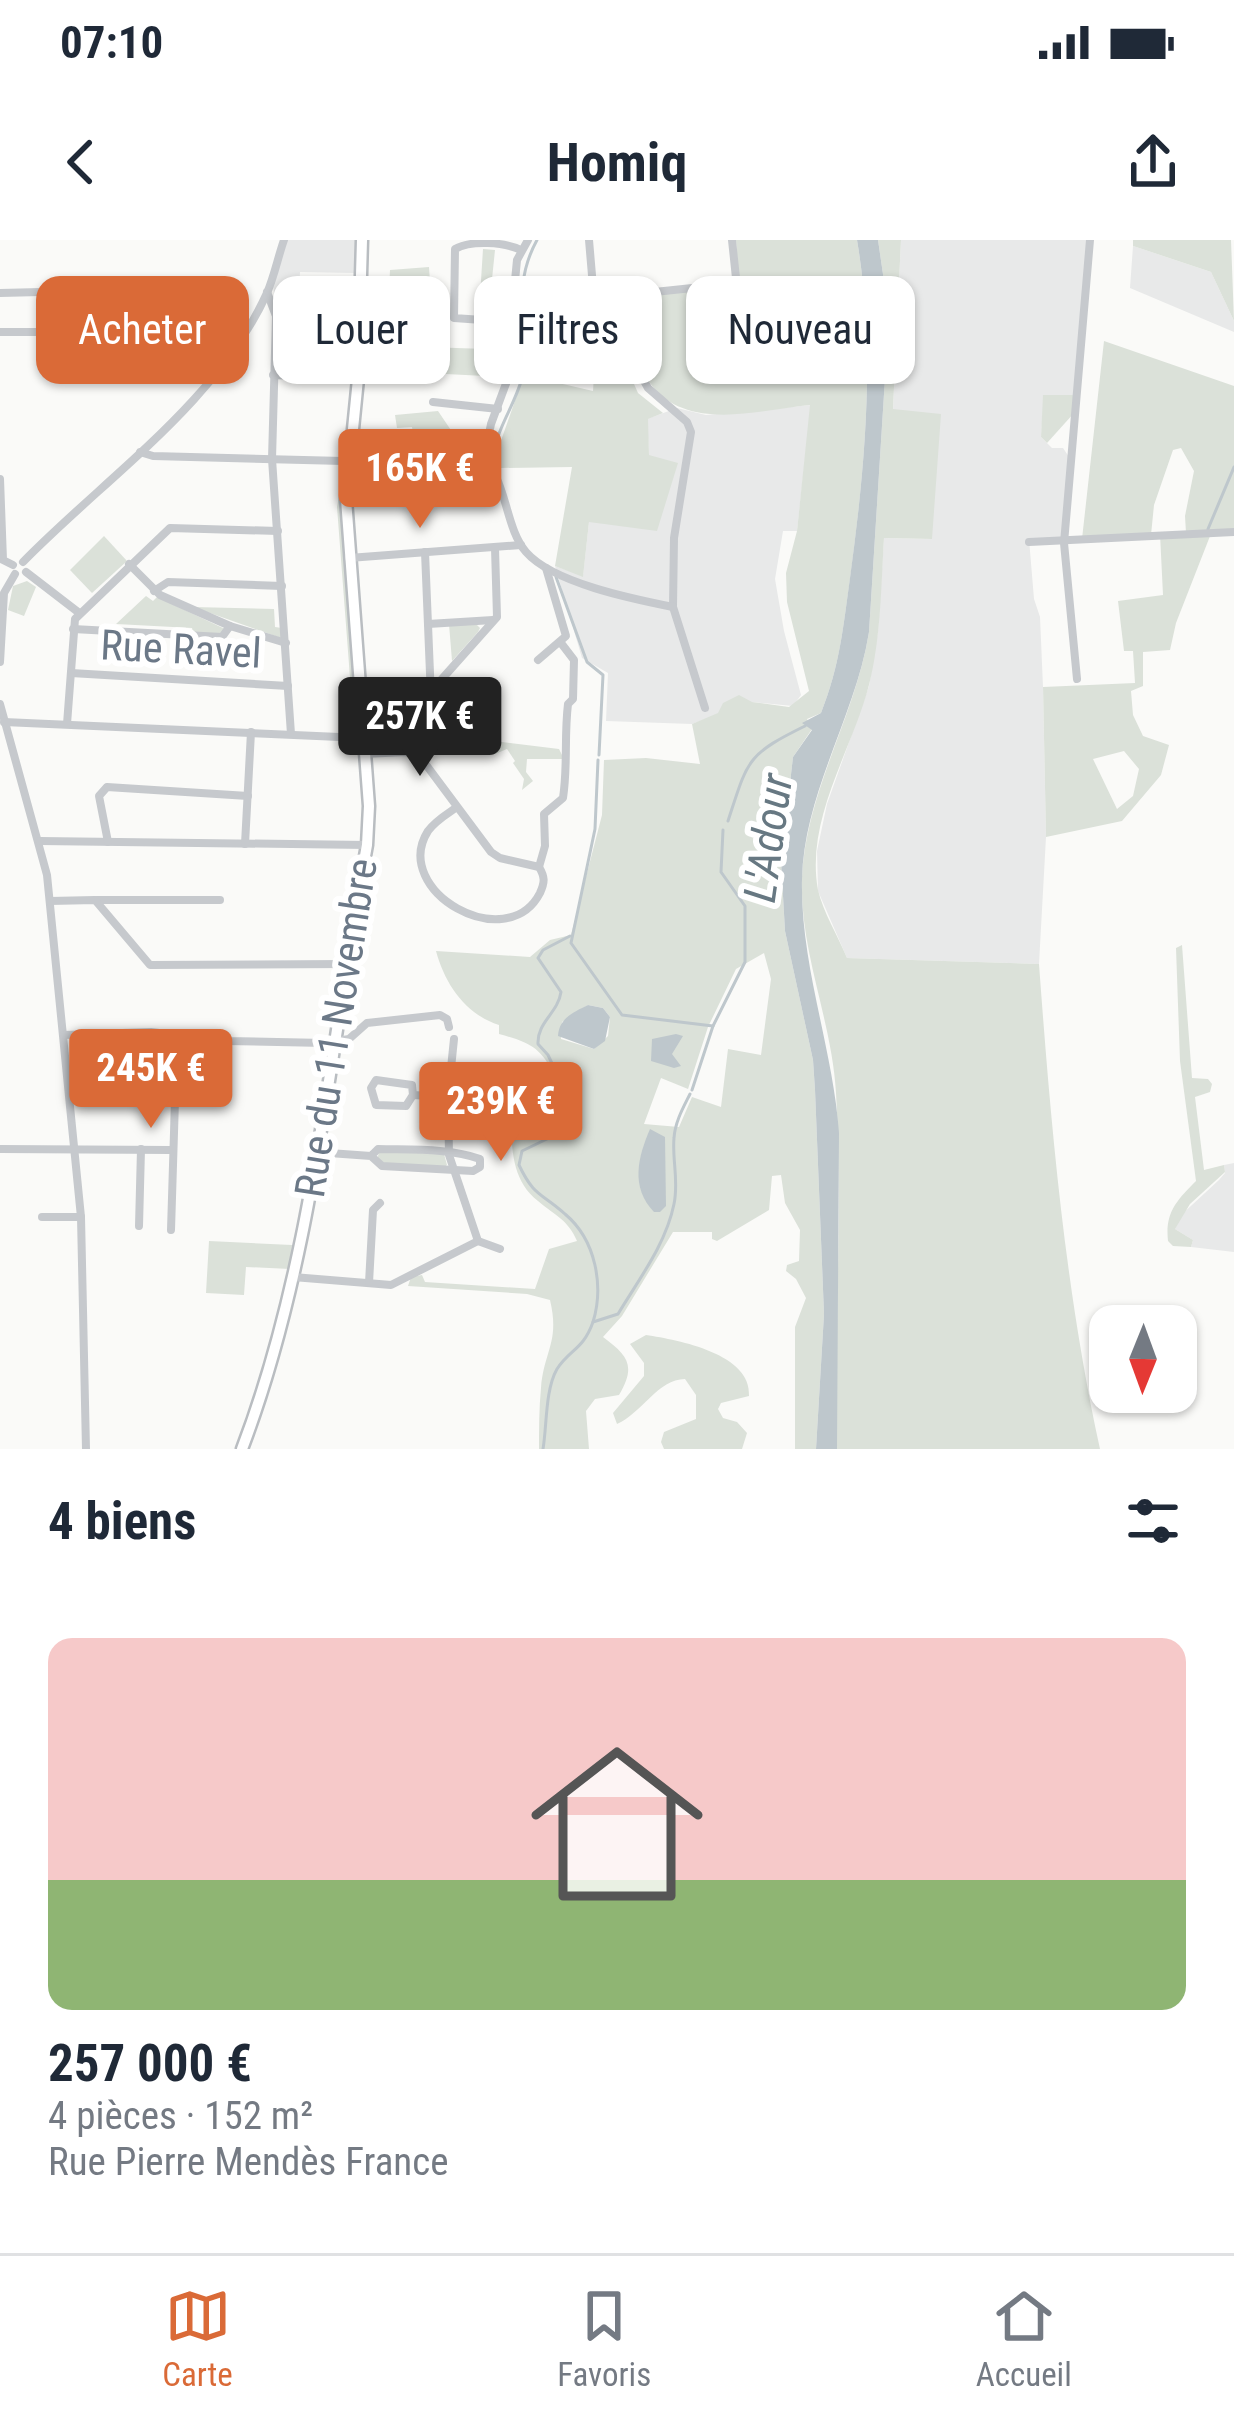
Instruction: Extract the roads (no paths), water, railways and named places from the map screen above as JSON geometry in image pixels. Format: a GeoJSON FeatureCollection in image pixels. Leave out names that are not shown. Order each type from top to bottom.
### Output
{"type":"FeatureCollection","features":[{"type":"Feature","properties":{"kind":"street"},"geometry":{"type":"LineString","coordinates":[[13,565],[140,452],[226,360],[267,292],[284,240]]}},
{"type":"Feature","properties":{"kind":"street","name":"Rue du 11 Novembre"},"geometry":{"type":"LineString","coordinates":[[361,276],[362,240]]}},
{"type":"Feature","properties":{"kind":"street"},"geometry":{"type":"LineString","coordinates":[[517,276],[521,250],[528,240]]}},
{"type":"Feature","properties":{"kind":"street"},"geometry":{"type":"LineString","coordinates":[[589,240],[592,276]]}},
{"type":"Feature","properties":{"kind":"street"},"geometry":{"type":"LineString","coordinates":[[662,290],[734,282],[732,240]]}},
{"type":"Feature","properties":{"kind":"street"},"geometry":{"type":"LineString","coordinates":[[1077,680],[1064,542],[1090,240]]}},
{"type":"Feature","properties":{"kind":"street"},"geometry":{"type":"LineString","coordinates":[[474,319],[454,318],[455,249],[466,244],[512,245],[521,250]]}},
{"type":"Feature","properties":{"kind":"street"},"geometry":{"type":"LineString","coordinates":[[0,293],[36,292]]}},
{"type":"Feature","properties":{"kind":"street"},"geometry":{"type":"LineString","coordinates":[[267,292],[273,308]]}},
{"type":"Feature","properties":{"kind":"street"},"geometry":{"type":"LineString","coordinates":[[0,332],[36,332]]}},
{"type":"Feature","properties":{"kind":"street"},"geometry":{"type":"LineString","coordinates":[[273,375],[272,458],[291,734]]}},
{"type":"Feature","properties":{"kind":"street","name":"Rue du 11 Novembre"},"geometry":{"type":"LineString","coordinates":[[242,1449],[267,1384],[293,1277],[367,845],[369,806],[346,499],[358,384]]}},
{"type":"Feature","properties":{"kind":"street"},"geometry":{"type":"LineString","coordinates":[[487,449],[507,384]]}},
{"type":"Feature","properties":{"kind":"street"},"geometry":{"type":"LineString","coordinates":[[646,384],[687,422],[691,432],[674,538],[673,608],[705,708]]}},
{"type":"Feature","properties":{"kind":"street"},"geometry":{"type":"LineString","coordinates":[[433,402],[498,409]]}},
{"type":"Feature","properties":{"kind":"street"},"geometry":{"type":"LineString","coordinates":[[140,452],[353,460],[481,456],[493,472],[521,545],[546,568],[673,608]]}},
{"type":"Feature","properties":{"kind":"street"},"geometry":{"type":"LineString","coordinates":[[0,479],[13,565],[4,593],[0,662]]}},
{"type":"Feature","properties":{"kind":"street"},"geometry":{"type":"LineString","coordinates":[[68,724],[78,612],[129,564],[170,528],[278,531]]}},
{"type":"Feature","properties":{"kind":"street"},"geometry":{"type":"LineString","coordinates":[[1029,542],[1234,532]]}},
{"type":"Feature","properties":{"kind":"street"},"geometry":{"type":"LineString","coordinates":[[350,558],[521,545]]}},
{"type":"Feature","properties":{"kind":"street"},"geometry":{"type":"LineString","coordinates":[[433,689],[494,620],[495,548]]}},
{"type":"Feature","properties":{"kind":"street"},"geometry":{"type":"LineString","coordinates":[[421,758],[435,737],[425,552]]}},
{"type":"Feature","properties":{"kind":"street"},"geometry":{"type":"LineString","coordinates":[[129,564],[154,591],[230,626],[286,643]]}},
{"type":"Feature","properties":{"kind":"street"},"geometry":{"type":"LineString","coordinates":[[13,565],[78,612]]}},
{"type":"Feature","properties":{"kind":"street"},"geometry":{"type":"LineString","coordinates":[[538,660],[561,643],[566,633],[546,568]]}},
{"type":"Feature","properties":{"kind":"street"},"geometry":{"type":"LineString","coordinates":[[154,591],[168,582],[282,586]]}},
{"type":"Feature","properties":{"kind":"street"},"geometry":{"type":"LineString","coordinates":[[428,624],[494,620]]}},
{"type":"Feature","properties":{"kind":"street"},"geometry":{"type":"LineString","coordinates":[[73,628],[222,637],[230,626]]}},
{"type":"Feature","properties":{"kind":"street"},"geometry":{"type":"LineString","coordinates":[[457,807],[428,831],[422,846],[422,871],[440,896],[473,915],[489,920],[513,918],[537,898],[544,878],[539,867],[545,846],[544,814],[563,799],[568,760],[563,749],[568,704],[573,699],[574,660],[561,643]]}},
{"type":"Feature","properties":{"kind":"street","name":"Rue Ravel"},"geometry":{"type":"LineString","coordinates":[[71,673],[288,686]]}},
{"type":"Feature","properties":{"kind":"street"},"geometry":{"type":"LineString","coordinates":[[0,704],[40,841],[50,901],[81,1217],[86,1449]]}},
{"type":"Feature","properties":{"kind":"street"},"geometry":{"type":"LineString","coordinates":[[4,722],[362,738]]}},
{"type":"Feature","properties":{"kind":"street"},"geometry":{"type":"LineString","coordinates":[[245,844],[251,732]]}},
{"type":"Feature","properties":{"kind":"street"},"geometry":{"type":"LineString","coordinates":[[435,737],[466,736]]}},
{"type":"Feature","properties":{"kind":"street"},"geometry":{"type":"LineString","coordinates":[[364,754],[406,752],[421,758],[491,852],[539,867]]}},
{"type":"Feature","properties":{"kind":"street"},"geometry":{"type":"LineString","coordinates":[[108,842],[99,796],[107,787],[248,796]]}},
{"type":"Feature","properties":{"kind":"street"},"geometry":{"type":"LineString","coordinates":[[40,841],[367,845]]}},
{"type":"Feature","properties":{"kind":"street"},"geometry":{"type":"LineString","coordinates":[[95,900],[150,965],[346,964]]}},
{"type":"Feature","properties":{"kind":"street"},"geometry":{"type":"LineString","coordinates":[[50,901],[220,900]]}},
{"type":"Feature","properties":{"kind":"street"},"geometry":{"type":"LineString","coordinates":[[64,1036],[151,1032],[225,1041],[333,1042],[349,1039],[367,1023],[440,1015],[449,1027]]}},
{"type":"Feature","properties":{"kind":"street"},"geometry":{"type":"LineString","coordinates":[[171,1230],[177,1035]]}},
{"type":"Feature","properties":{"kind":"street"},"geometry":{"type":"LineString","coordinates":[[454,1040],[449,1155],[478,1241]]}},
{"type":"Feature","properties":{"kind":"street"},"geometry":{"type":"LineString","coordinates":[[376,1080],[405,1082],[412,1085],[413,1095],[406,1106],[376,1105],[371,1088],[376,1080]]}},
{"type":"Feature","properties":{"kind":"street"},"geometry":{"type":"LineString","coordinates":[[413,1095],[450,1098]]}},
{"type":"Feature","properties":{"kind":"street"},"geometry":{"type":"LineString","coordinates":[[0,1149],[171,1150]]}},
{"type":"Feature","properties":{"kind":"street"},"geometry":{"type":"LineString","coordinates":[[139,1226],[141,1149]]}},
{"type":"Feature","properties":{"kind":"street"},"geometry":{"type":"LineString","coordinates":[[315,1152],[371,1156],[382,1166],[453,1170],[478,1170],[480,1160],[378,1149],[371,1156]]}},
{"type":"Feature","properties":{"kind":"street"},"geometry":{"type":"LineString","coordinates":[[369,1283],[373,1210],[380,1203]]}},
{"type":"Feature","properties":{"kind":"street"},"geometry":{"type":"LineString","coordinates":[[42,1217],[81,1217]]}},
{"type":"Feature","properties":{"kind":"street"},"geometry":{"type":"LineString","coordinates":[[293,1277],[399,1282],[478,1241],[500,1249]]}},
{"type":"Feature","properties":{"kind":"waterway"},"geometry":{"type":"LineString","coordinates":[[493,457],[522,378],[526,343],[522,295],[537,240]]}},
{"type":"Feature","properties":{"kind":"waterway"},"geometry":{"type":"LineString","coordinates":[[1208,529],[1234,467]]}},
{"type":"Feature","properties":{"kind":"waterway"},"geometry":{"type":"LineString","coordinates":[[556,577],[587,662],[603,675],[599,755]]}},
{"type":"Feature","properties":{"kind":"waterway","name":"L'Adour"},"geometry":{"type":"LineString","coordinates":[[728,821],[752,762],[805,726]]}},
{"type":"Feature","properties":{"kind":"waterway"},"geometry":{"type":"LineString","coordinates":[[598,760],[595,829],[571,943],[622,1015],[713,1026]]}},
{"type":"Feature","properties":{"kind":"waterway","name":"L'Adour"},"geometry":{"type":"LineString","coordinates":[[692,1090],[713,1026],[745,962],[745,906],[721,872],[723,830]]}},
{"type":"Feature","properties":{"kind":"waterway"},"geometry":{"type":"LineString","coordinates":[[544,1095],[557,1074],[538,1044],[539,1036],[561,992],[538,958],[543,950],[570,936]]}},
{"type":"Feature","properties":{"kind":"waterway"},"geometry":{"type":"LineString","coordinates":[[543,1449],[548,1397],[557,1369],[593,1322],[618,1314],[665,1233],[675,1195],[675,1132],[690,1094]]}},
{"type":"Feature","properties":{"kind":"waterway"},"geometry":{"type":"LineString","coordinates":[[549,1127],[549,1138],[522,1151],[519,1165],[534,1189],[584,1237],[597,1279],[593,1322]]}}]}
